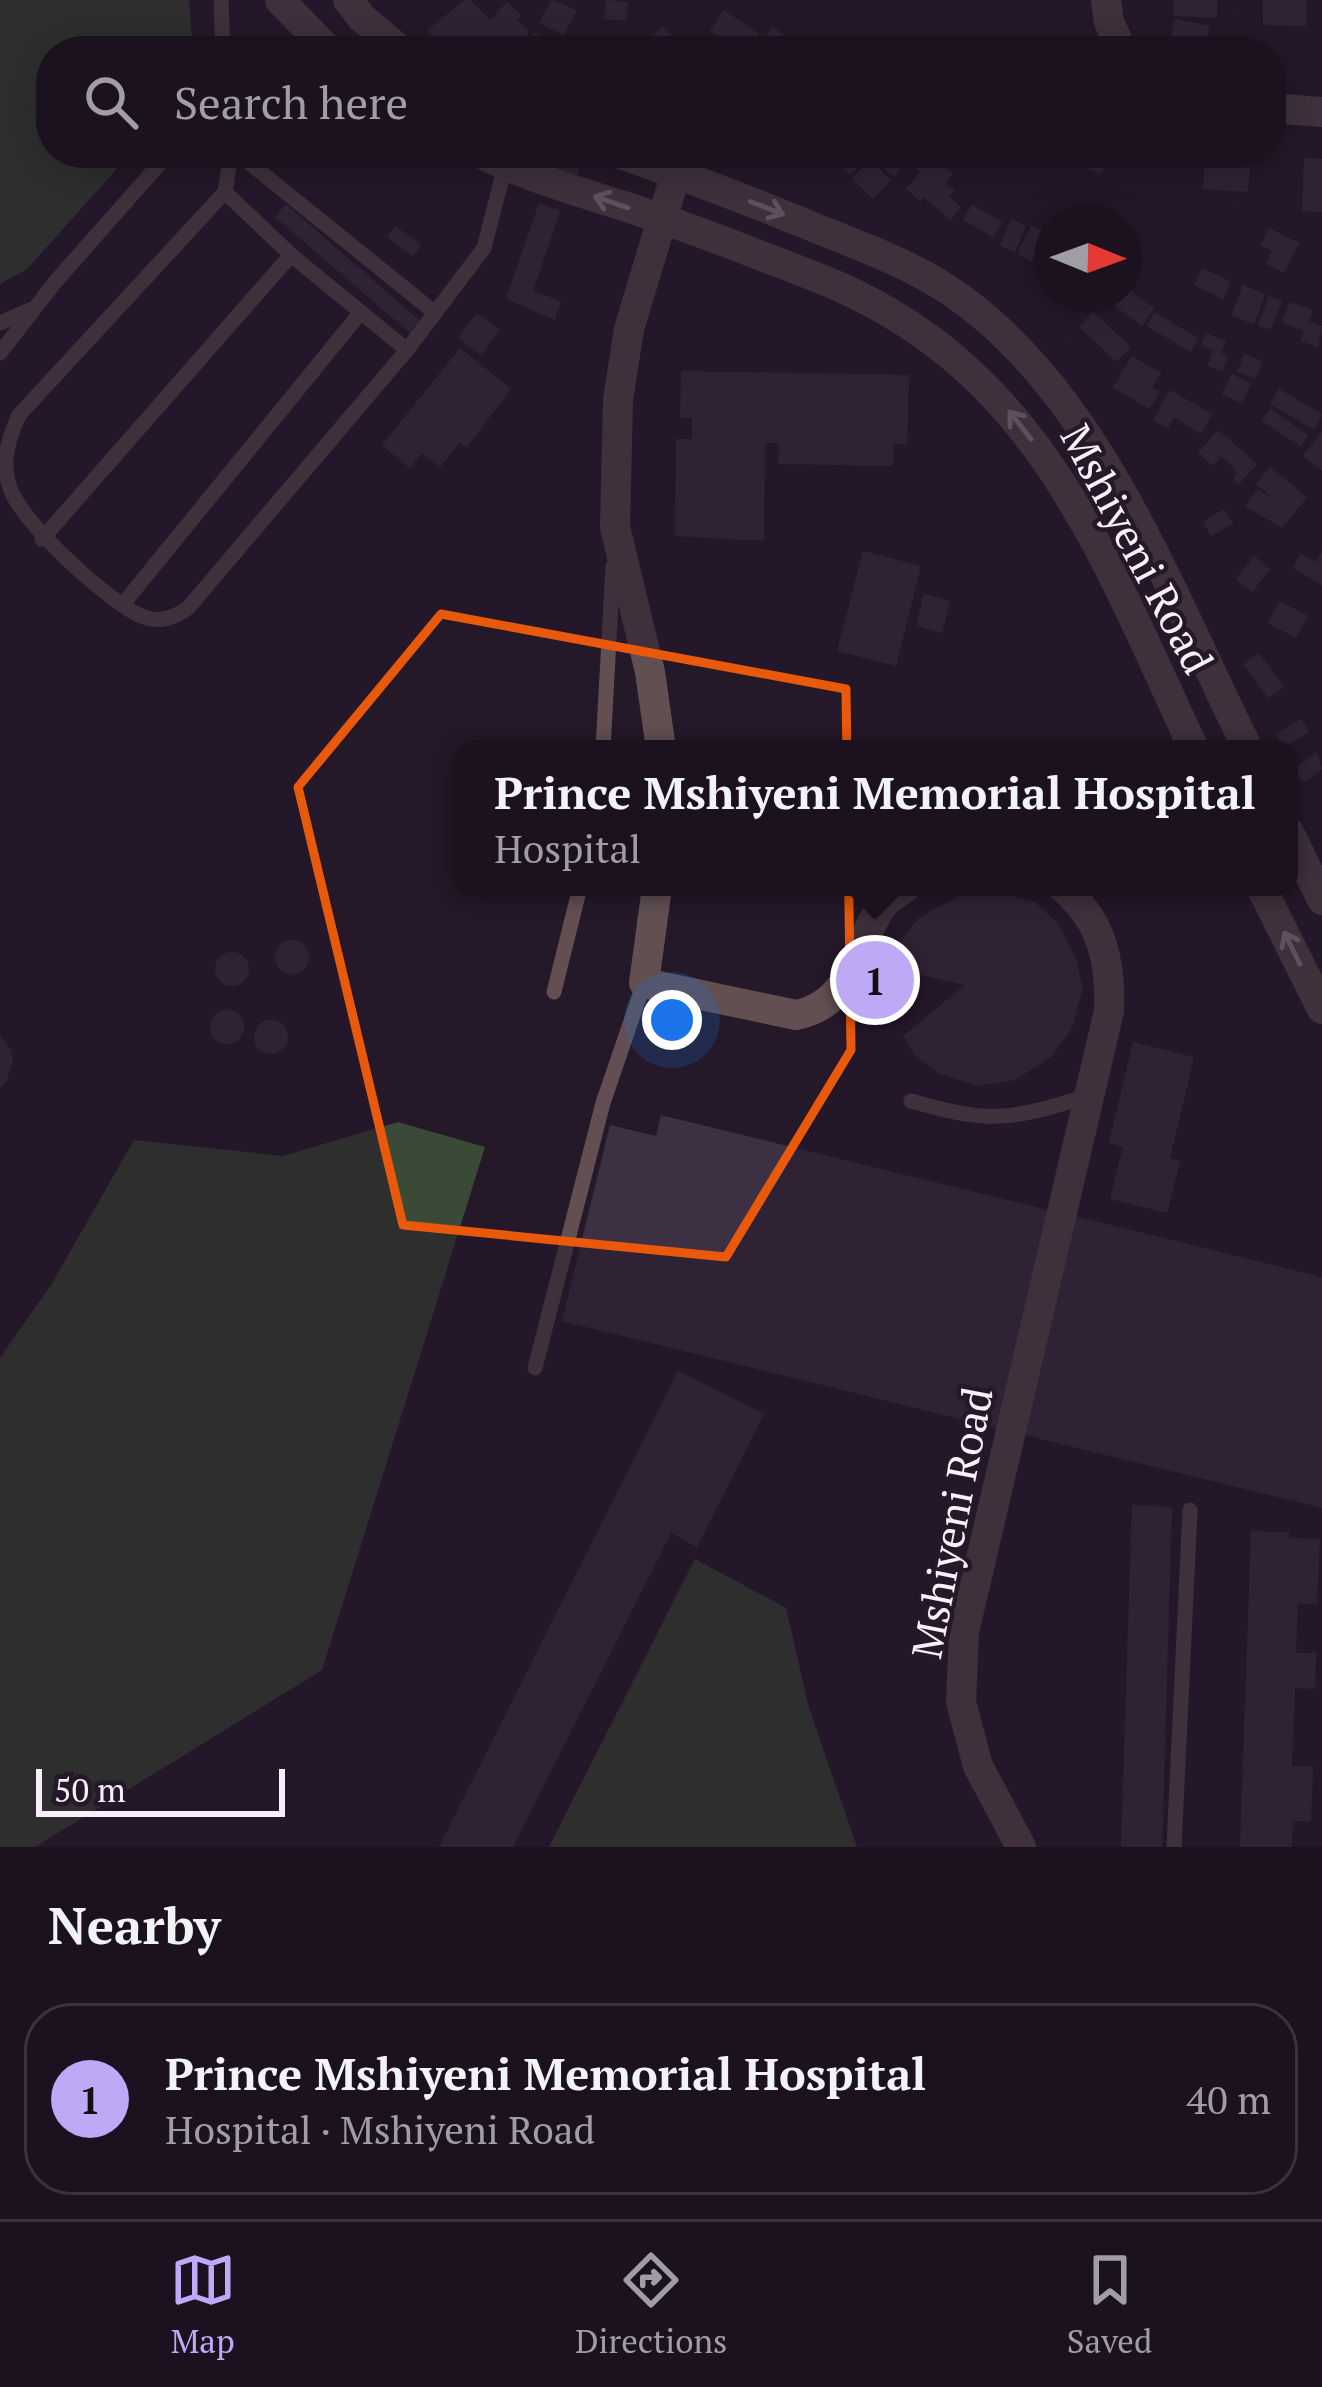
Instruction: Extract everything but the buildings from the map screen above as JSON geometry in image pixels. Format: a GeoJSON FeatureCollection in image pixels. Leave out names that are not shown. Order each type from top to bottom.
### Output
{"type":"FeatureCollection","features":[{"type":"Feature","properties":{"kind":"street"},"geometry":{"type":"LineString","coordinates":[[280,0],[315,36]]}},
{"type":"Feature","properties":{"kind":"street"},"geometry":{"type":"LineString","coordinates":[[348,0],[383,36]]}},
{"type":"Feature","properties":{"kind":"street"},"geometry":{"type":"LineString","coordinates":[[1106,0],[1115,36]]}},
{"type":"Feature","properties":{"kind":"street"},"geometry":{"type":"LineString","coordinates":[[1286,109],[1322,112]]}},
{"type":"Feature","properties":{"kind":"street","name":"Mshiyeni Road"},"geometry":{"type":"LineString","coordinates":[[527,168],[825,281],[874,304],[957,357],[1011,412],[1057,474],[1107,562],[1191,740]]}},
{"type":"Feature","properties":{"kind":"street"},"geometry":{"type":"LineString","coordinates":[[662,168],[899,262],[948,289],[987,320],[1079,422],[1110,472],[1244,740]]}},
{"type":"Feature","properties":{"kind":"street"},"geometry":{"type":"LineString","coordinates":[[660,740],[650,672],[615,527],[618,400],[629,329],[676,173]]}},
{"type":"Feature","properties":{"kind":"street"},"geometry":{"type":"LineString","coordinates":[[1298,851],[1322,900]]}},
{"type":"Feature","properties":{"kind":"street"},"geometry":{"type":"LineString","coordinates":[[656,896],[644,983],[776,1013],[808,1012],[833,995],[854,969],[883,905],[894,896]]}},
{"type":"Feature","properties":{"kind":"street","name":"Mshiyeni Road"},"geometry":{"type":"LineString","coordinates":[[1021,1847],[977,1766],[962,1702],[964,1632],[1109,1011],[1108,955],[1073,896]]}},
{"type":"Feature","properties":{"kind":"street"},"geometry":{"type":"LineString","coordinates":[[1266,896],[1322,1006]]}},
{"type":"Feature","properties":{"kind":"lane"},"geometry":{"type":"LineString","coordinates":[[221,0],[222,36]]}},
{"type":"Feature","properties":{"kind":"lane"},"geometry":{"type":"LineString","coordinates":[[0,353],[156,168]]}},
{"type":"Feature","properties":{"kind":"lane"},"geometry":{"type":"LineString","coordinates":[[231,168],[225,192],[19,415],[9,436],[7,478],[19,508],[42,538],[123,604],[151,619],[174,617],[188,608],[407,350],[484,248],[496,168]]}},
{"type":"Feature","properties":{"kind":"lane"},"geometry":{"type":"LineString","coordinates":[[253,168],[434,312]]}},
{"type":"Feature","properties":{"kind":"lane"},"geometry":{"type":"LineString","coordinates":[[225,192],[291,255],[407,350]]}},
{"type":"Feature","properties":{"kind":"lane"},"geometry":{"type":"LineString","coordinates":[[42,538],[291,255]]}},
{"type":"Feature","properties":{"kind":"lane"},"geometry":{"type":"LineString","coordinates":[[0,323],[35,309]]}},
{"type":"Feature","properties":{"kind":"lane"},"geometry":{"type":"LineString","coordinates":[[123,604],[361,312]]}},
{"type":"Feature","properties":{"kind":"lane"},"geometry":{"type":"LineString","coordinates":[[603,740],[615,527]]}},
{"type":"Feature","properties":{"kind":"lane"},"geometry":{"type":"LineString","coordinates":[[554,992],[578,896]]}},
{"type":"Feature","properties":{"kind":"lane"},"geometry":{"type":"LineString","coordinates":[[535,1368],[603,1103],[644,983]]}},
{"type":"Feature","properties":{"kind":"lane"},"geometry":{"type":"LineString","coordinates":[[911,1101],[967,1117],[993,1118],[1027,1114],[1088,1096]]}},
{"type":"Feature","properties":{"kind":"lane"},"geometry":{"type":"LineString","coordinates":[[1174,1847],[1190,1510]]}},
{"type":"Feature","properties":{"kind":"highlighted area"},"geometry":{"type":"Polygon","coordinates":[[[441,614],[846,689],[851,1050],[726,1257],[403,1225],[298,787],[441,614]]]}},
{"type":"Feature","properties":{"kind":"green space"},"geometry":{"type":"Polygon","coordinates":[[[0,0],[189,0],[192,36],[36,36],[36,168],[118,168],[27,269],[0,284],[0,0]]]}},
{"type":"Feature","properties":{"kind":"green space"},"geometry":{"type":"Polygon","coordinates":[[[398,1122],[485,1147],[322,1670],[35,1847],[0,1847],[0,1358],[51,1285],[134,1140],[283,1156],[398,1122]]]}},
{"type":"Feature","properties":{"kind":"green space"},"geometry":{"type":"Polygon","coordinates":[[[695,1559],[786,1608],[809,1708],[857,1847],[549,1847],[695,1559]]]}},
{"type":"Feature","properties":{"kind":"place","name":"Prince Mshiyeni Memorial Hospital"},"geometry":{"type":"Point","coordinates":[875,980]}}]}
